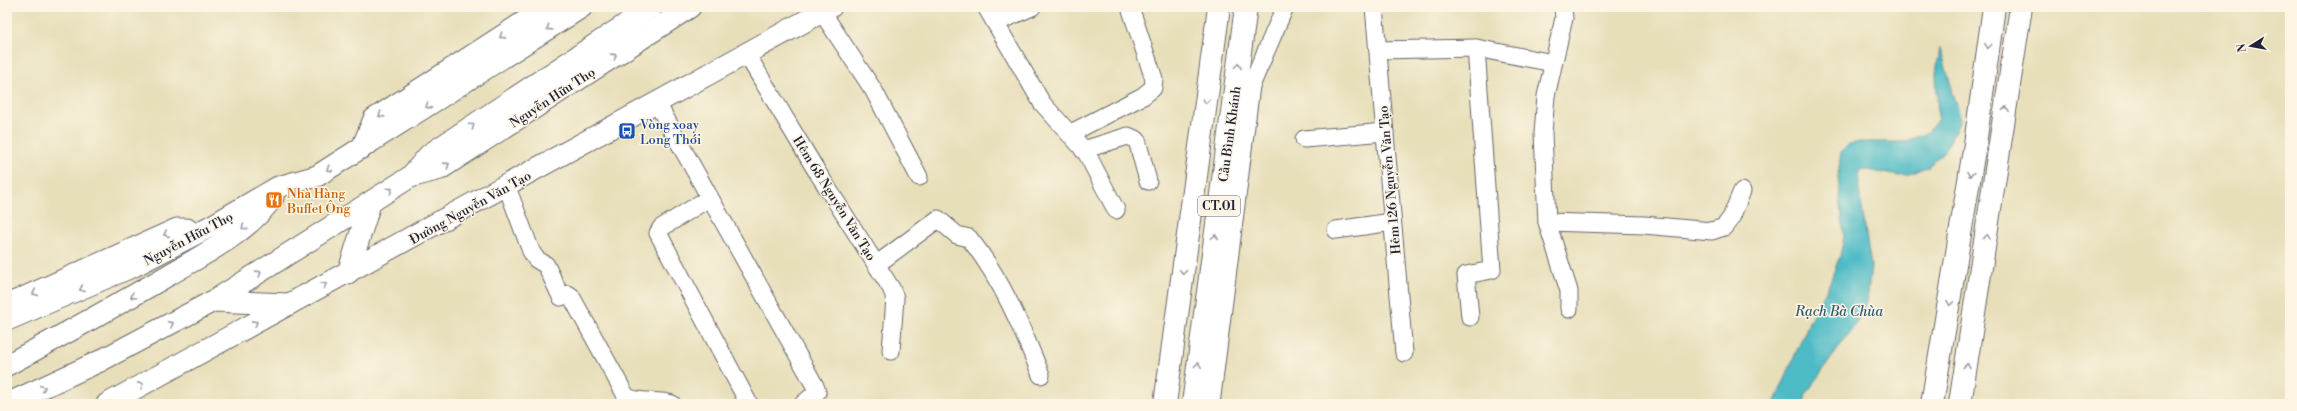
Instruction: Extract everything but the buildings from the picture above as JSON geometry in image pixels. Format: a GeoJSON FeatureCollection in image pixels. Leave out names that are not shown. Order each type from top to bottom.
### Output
{"type":"FeatureCollection","features":[{"type":"Feature","properties":{"kind":"highway","name":"Cầu Bình Khánh"},"geometry":{"type":"LineString","coordinates":[[1165,404],[1219,7]]}},
{"type":"Feature","properties":{"kind":"highway","name":"Cầu Bình Khánh"},"geometry":{"type":"LineString","coordinates":[[1192,404],[1246,7]]}},
{"type":"Feature","properties":{"kind":"highway"},"geometry":{"type":"LineString","coordinates":[[1932,404],[1975,144],[1994,7]]}},
{"type":"Feature","properties":{"kind":"highway"},"geometry":{"type":"LineString","coordinates":[[1960,404],[2021,7]]}},
{"type":"Feature","properties":{"kind":"main road"},"geometry":{"type":"LineString","coordinates":[[362,148],[374,119],[546,7]]}},
{"type":"Feature","properties":{"kind":"main road","name":"Nguyễn Hữu Thọ"},"geometry":{"type":"LineString","coordinates":[[7,315],[134,266],[204,230],[278,187],[317,176],[582,7]]}},
{"type":"Feature","properties":{"kind":"main road","name":"Nguyễn Hữu Thọ"},"geometry":{"type":"LineString","coordinates":[[7,404],[100,362],[214,301],[370,204],[410,177],[430,154],[652,7]]}},
{"type":"Feature","properties":{"kind":"main road","name":"Nguyễn Hữu Thọ"},"geometry":{"type":"LineString","coordinates":[[410,177],[440,169],[690,7]]}},
{"type":"Feature","properties":{"kind":"main road","name":"Đường Nguyễn Văn Tạo"},"geometry":{"type":"LineString","coordinates":[[107,404],[507,186],[826,9]]}},
{"type":"Feature","properties":{"kind":"main road"},"geometry":{"type":"LineString","coordinates":[[7,365],[92,320],[237,233],[259,214],[278,187]]}},
{"type":"Feature","properties":{"kind":"main road"},"geometry":{"type":"LineString","coordinates":[[370,204],[361,242],[365,255],[375,258]]}},
{"type":"Feature","properties":{"kind":"main road"},"geometry":{"type":"LineString","coordinates":[[348,273],[370,204]]}},
{"type":"Feature","properties":{"kind":"main road"},"geometry":{"type":"LineString","coordinates":[[214,301],[290,304]]}},
{"type":"Feature","properties":{"kind":"street"},"geometry":{"type":"LineString","coordinates":[[986,7],[1042,103],[1083,150],[1116,210]]}},
{"type":"Feature","properties":{"kind":"street"},"geometry":{"type":"LineString","coordinates":[[995,23],[1032,7]]}},
{"type":"Feature","properties":{"kind":"street"},"geometry":{"type":"LineString","coordinates":[[1069,134],[1143,96],[1153,88],[1154,79],[1130,7]]}},
{"type":"Feature","properties":{"kind":"street"},"geometry":{"type":"LineString","coordinates":[[1211,398],[1251,86],[1285,7]]}},
{"type":"Feature","properties":{"kind":"street","name":"Hẻm 126 Nguyễn Văn Tạo"},"geometry":{"type":"LineString","coordinates":[[1374,7],[1404,353]]}},
{"type":"Feature","properties":{"kind":"street"},"geometry":{"type":"LineString","coordinates":[[1563,7],[1564,18],[1546,96],[1543,134],[1547,222],[1569,290],[1569,309]]}},
{"type":"Feature","properties":{"kind":"street"},"geometry":{"type":"LineString","coordinates":[[826,9],[874,91],[919,177]]}},
{"type":"Feature","properties":{"kind":"street"},"geometry":{"type":"LineString","coordinates":[[1378,50],[1476,48],[1553,63]]}},
{"type":"Feature","properties":{"kind":"street"},"geometry":{"type":"LineString","coordinates":[[1470,317],[1466,275],[1492,270],[1476,48]]}},
{"type":"Feature","properties":{"kind":"street","name":"Hẻm 68 Nguyễn Văn Tạo"},"geometry":{"type":"LineString","coordinates":[[746,53],[891,288],[895,298],[890,351]]}},
{"type":"Feature","properties":{"kind":"street"},"geometry":{"type":"LineString","coordinates":[[657,103],[815,386],[817,392],[803,404]]}},
{"type":"Feature","properties":{"kind":"street"},"geometry":{"type":"LineString","coordinates":[[1304,139],[1385,132]]}},
{"type":"Feature","properties":{"kind":"street"},"geometry":{"type":"LineString","coordinates":[[1083,150],[1128,136],[1134,137],[1137,140],[1148,181]]}},
{"type":"Feature","properties":{"kind":"street"},"geometry":{"type":"LineString","coordinates":[[507,186],[531,251],[536,259],[546,265],[561,297],[568,294],[571,296],[626,396],[632,401],[659,400],[672,404]]}},
{"type":"Feature","properties":{"kind":"street"},"geometry":{"type":"LineString","coordinates":[[1547,222],[1644,225],[1712,231],[1724,227],[1731,218],[1742,191]]}},
{"type":"Feature","properties":{"kind":"street"},"geometry":{"type":"LineString","coordinates":[[709,198],[661,228],[658,233],[749,404]]}},
{"type":"Feature","properties":{"kind":"street"},"geometry":{"type":"LineString","coordinates":[[876,265],[938,218],[957,235],[969,238],[993,271],[1009,299],[1042,375]]}},
{"type":"Feature","properties":{"kind":"street"},"geometry":{"type":"LineString","coordinates":[[1336,230],[1392,222]]}},
{"type":"Feature","properties":{"kind":"water","name":"Rạch Bà Chùa"},"geometry":{"type":"Polygon","coordinates":[[[1940,48],[1961,119],[1946,149],[1929,166],[1908,175],[1898,176],[1863,169],[1859,173],[1859,190],[1871,266],[1867,301],[1857,322],[1806,394],[1804,404],[1774,404],[1810,320],[1828,287],[1840,256],[1844,237],[1838,176],[1841,152],[1849,144],[1859,142],[1903,142],[1928,132],[1938,119],[1936,73],[1940,48]]]}},
{"type":"Feature","properties":{"kind":"place","name":"Vòng xoay Long Thới"},"geometry":{"type":"Point","coordinates":[627,131]}},
{"type":"Feature","properties":{"kind":"place","name":"Nhà Hàng Buffet Ông"},"geometry":{"type":"Point","coordinates":[274,200]}}]}
